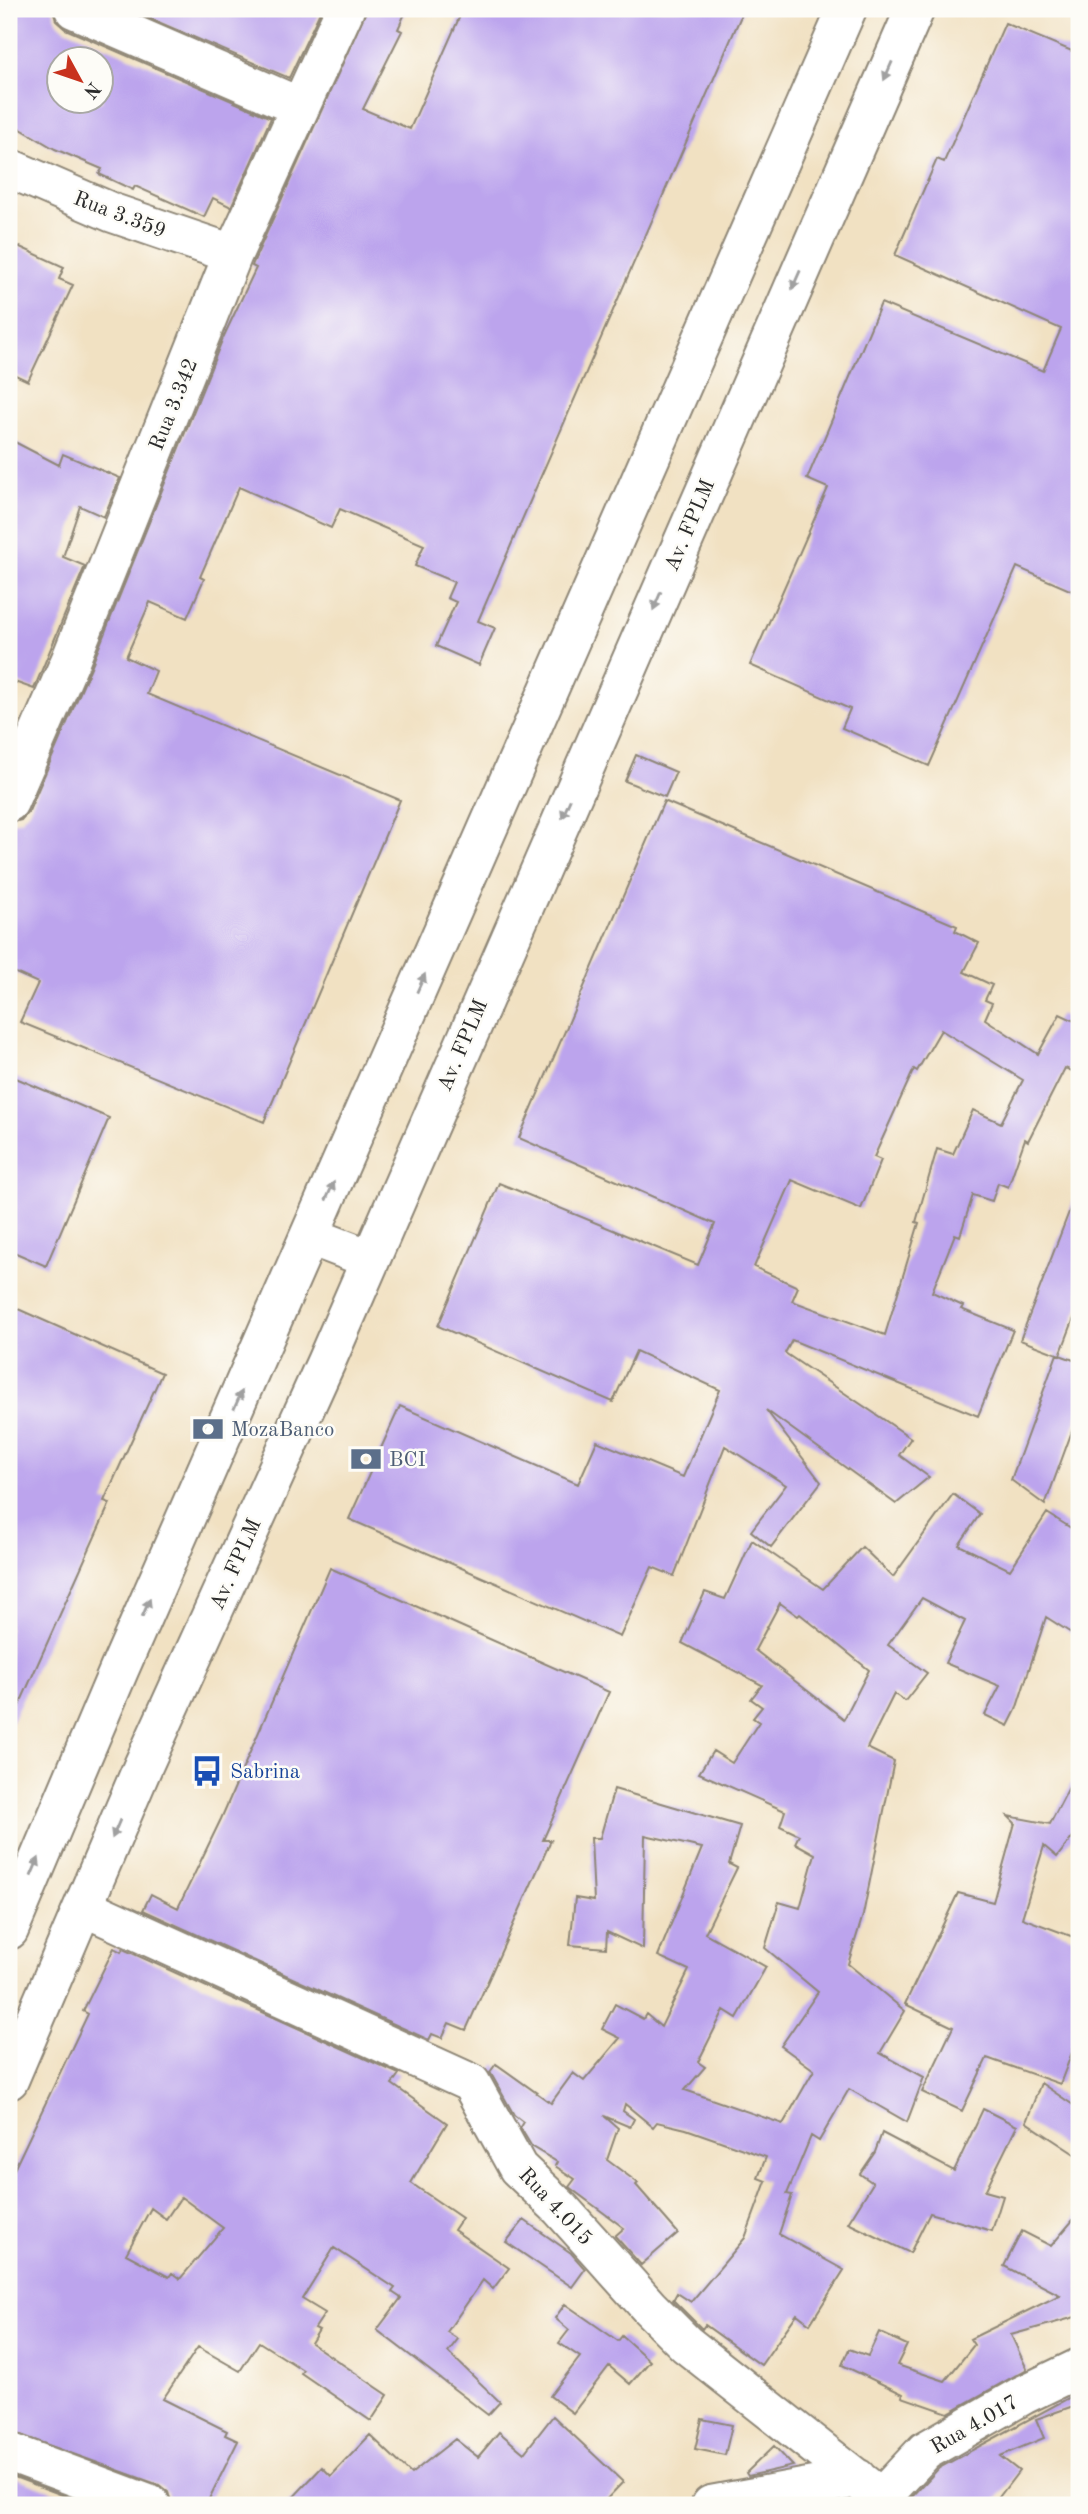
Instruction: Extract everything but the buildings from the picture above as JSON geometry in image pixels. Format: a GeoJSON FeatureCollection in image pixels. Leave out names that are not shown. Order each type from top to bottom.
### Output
{"type":"FeatureCollection","features":[{"type":"Feature","properties":{"kind":"main road"},"geometry":{"type":"LineString","coordinates":[[74,9],[300,107]]}},
{"type":"Feature","properties":{"kind":"main road","name":"Rua 3.342"},"geometry":{"type":"LineString","coordinates":[[9,802],[71,659],[233,254],[345,9]]}},
{"type":"Feature","properties":{"kind":"main road"},"geometry":{"type":"LineString","coordinates":[[9,1930],[119,1670],[847,9]]}},
{"type":"Feature","properties":{"kind":"main road","name":"Av. FPLM"},"geometry":{"type":"LineString","coordinates":[[9,2080],[143,1766],[321,1375],[915,9]]}},
{"type":"Feature","properties":{"kind":"main road","name":"Rua 3.359"},"geometry":{"type":"LineString","coordinates":[[9,168],[113,213],[233,254]]}},
{"type":"Feature","properties":{"kind":"main road"},"geometry":{"type":"LineString","coordinates":[[310,1236],[370,1259]]}},
{"type":"Feature","properties":{"kind":"main road","name":"Rua 4.015"},"geometry":{"type":"LineString","coordinates":[[84,1907],[471,2083],[518,2168],[561,2208],[649,2307],[686,2344],[876,2494]]}},
{"type":"Feature","properties":{"kind":"main road","name":"Rua 4.017"},"geometry":{"type":"LineString","coordinates":[[876,2494],[925,2451],[1023,2395],[1079,2368]]}},
{"type":"Feature","properties":{"kind":"main road"},"geometry":{"type":"LineString","coordinates":[[9,2452],[151,2505]]}},
{"type":"Feature","properties":{"kind":"main road"},"geometry":{"type":"LineString","coordinates":[[712,2505],[876,2494]]}},
{"type":"Feature","properties":{"kind":"place","name":"MozaBanco"},"geometry":{"type":"Point","coordinates":[208,1429]}},
{"type":"Feature","properties":{"kind":"place","name":"BCI"},"geometry":{"type":"Point","coordinates":[366,1459]}},
{"type":"Feature","properties":{"kind":"place","name":"Sabrina"},"geometry":{"type":"Point","coordinates":[207,1771]}}]}
